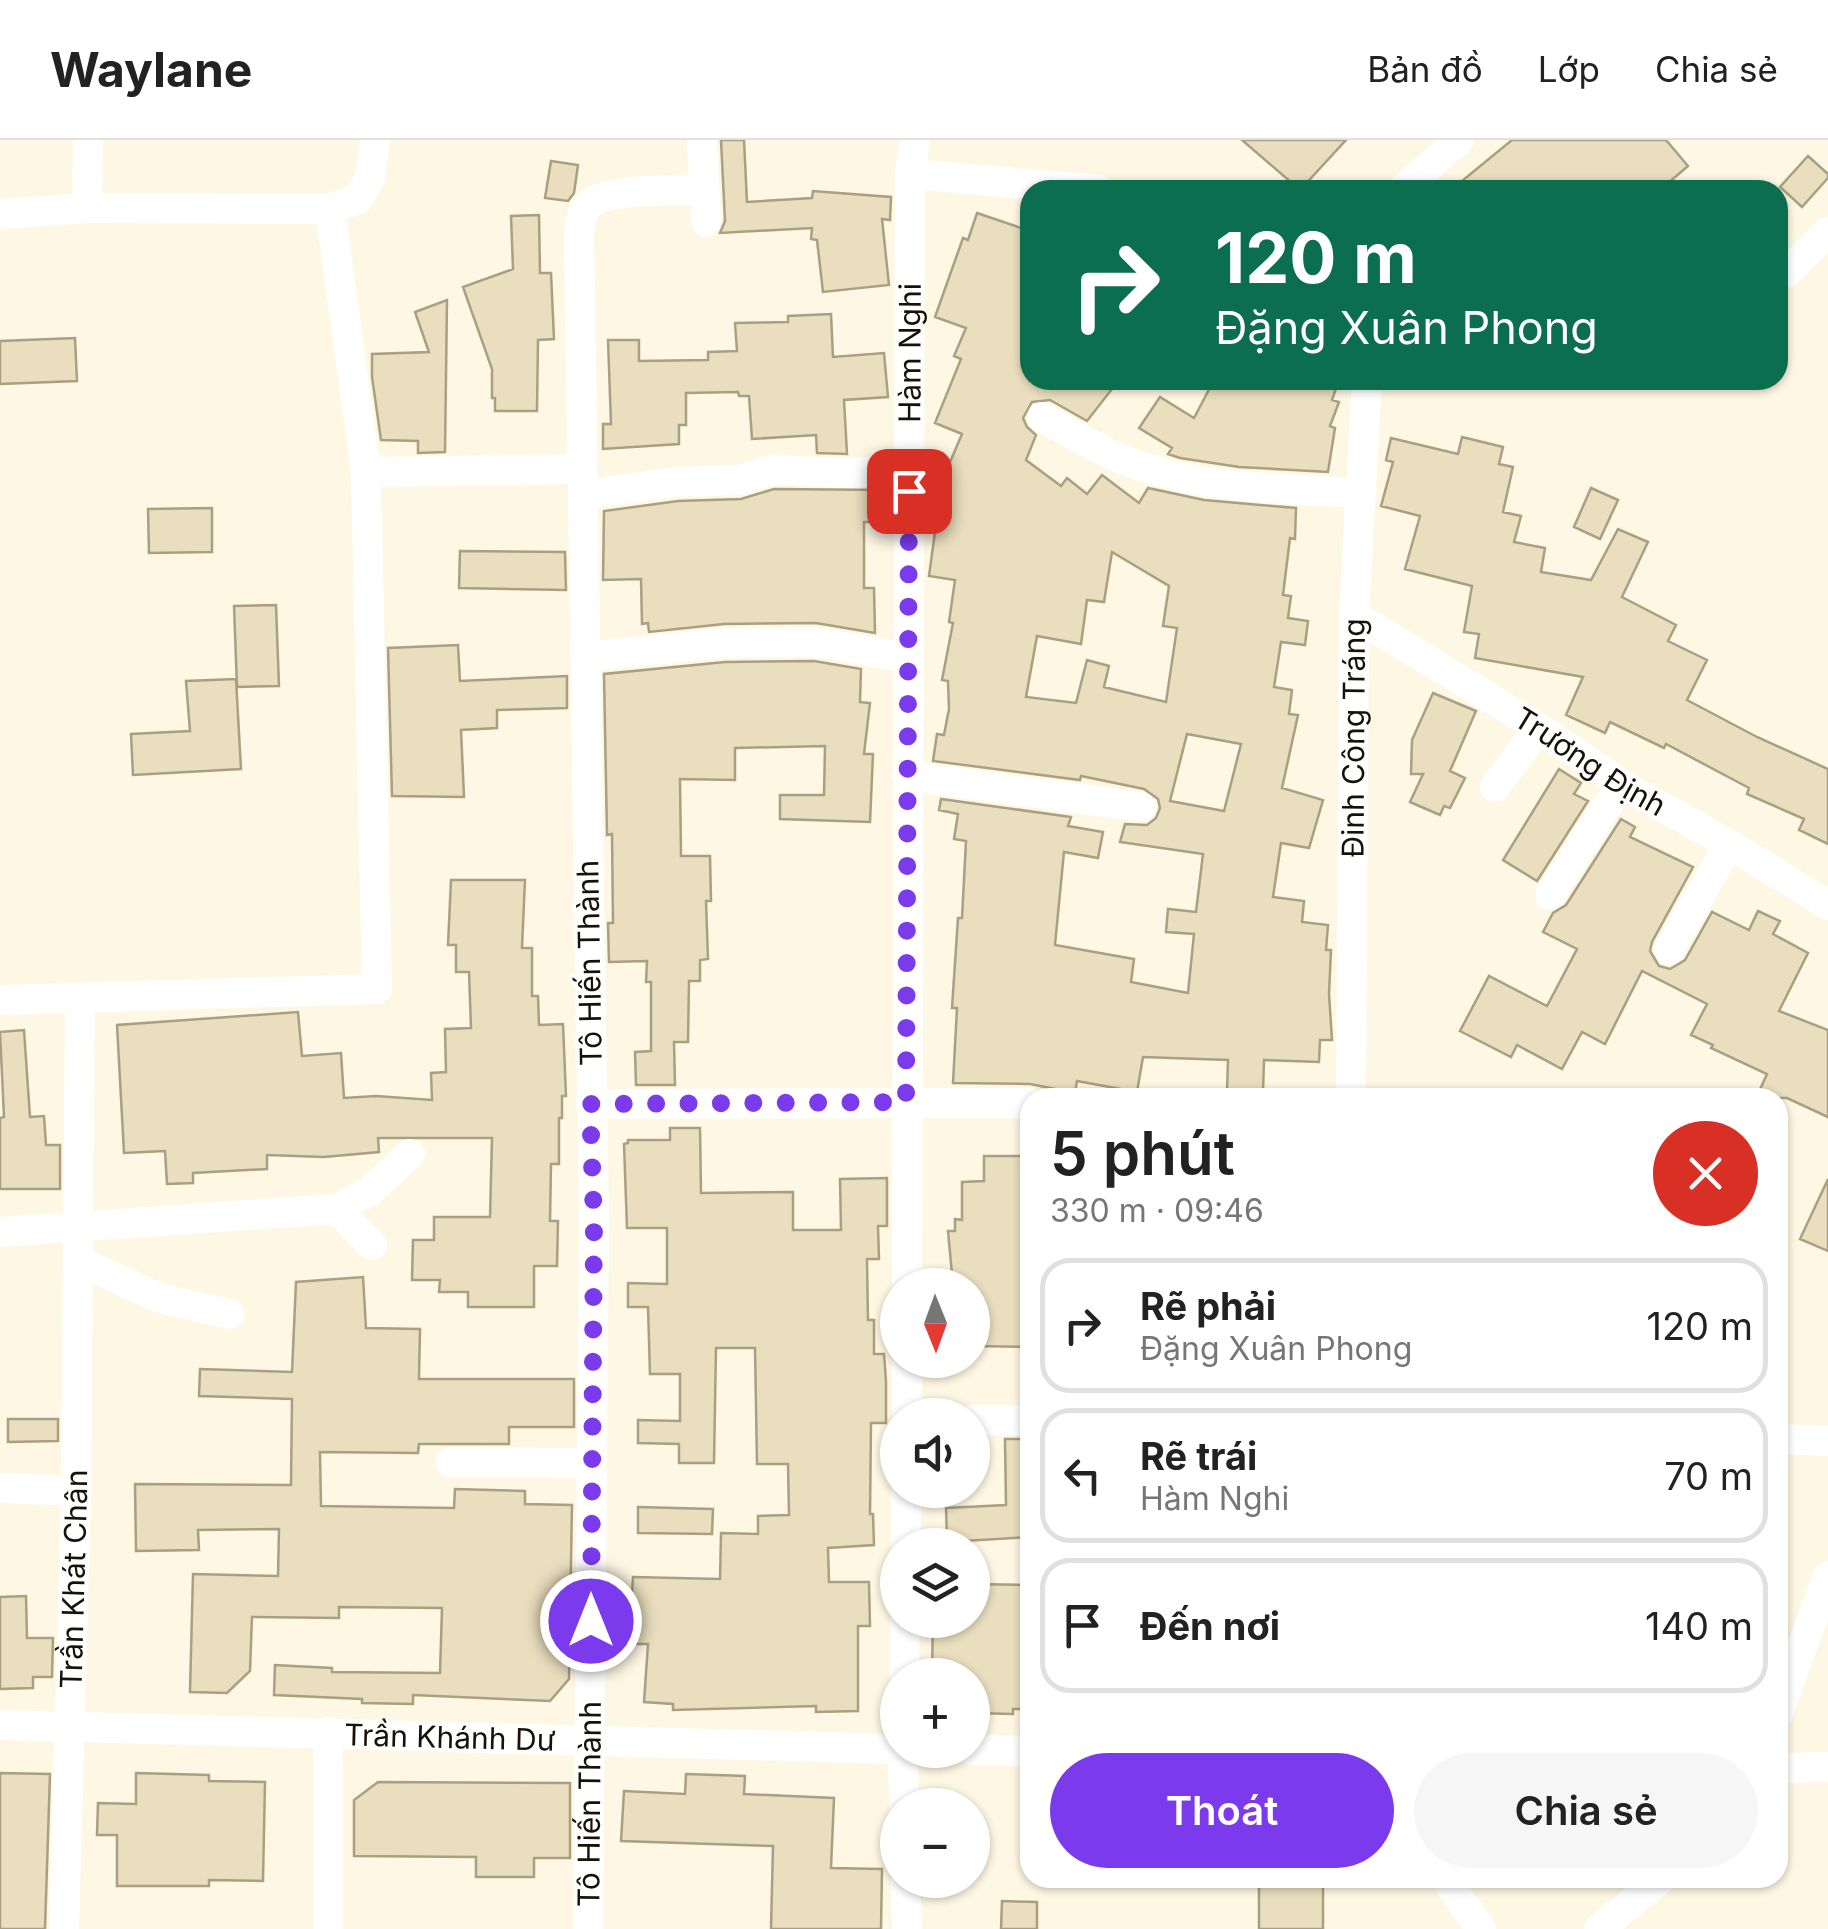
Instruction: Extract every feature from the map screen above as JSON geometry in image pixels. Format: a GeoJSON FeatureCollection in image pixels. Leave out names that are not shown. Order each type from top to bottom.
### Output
{"type":"FeatureCollection","features":[{"type":"Feature","properties":{"kind":"street"},"geometry":{"type":"LineString","coordinates":[[88,140],[88,208]]}},
{"type":"Feature","properties":{"kind":"street"},"geometry":{"type":"LineString","coordinates":[[0,214],[88,208],[330,208],[358,199],[370,178],[376,140]]}},
{"type":"Feature","properties":{"kind":"street"},"geometry":{"type":"LineString","coordinates":[[702,140],[706,222]]}},
{"type":"Feature","properties":{"kind":"street","name":"Hàm Nghi"},"geometry":{"type":"LineString","coordinates":[[907,1268],[910,174],[915,140]]}},
{"type":"Feature","properties":{"kind":"street"},"geometry":{"type":"LineString","coordinates":[[1413,180],[1459,140]]}},
{"type":"Feature","properties":{"kind":"street"},"geometry":{"type":"LineString","coordinates":[[910,174],[1020,183]]}},
{"type":"Feature","properties":{"kind":"street","name":"Tô Hiến Thành"},"geometry":{"type":"LineString","coordinates":[[588,1929],[594,1222],[579,238],[588,204],[604,196],[704,190]]}},
{"type":"Feature","properties":{"kind":"street"},"geometry":{"type":"LineString","coordinates":[[0,1000],[376,988],[366,472],[330,208]]}},
{"type":"Feature","properties":{"kind":"street"},"geometry":{"type":"LineString","coordinates":[[1788,271],[1828,232]]}},
{"type":"Feature","properties":{"kind":"street","name":"Đinh Công Tráng"},"geometry":{"type":"LineString","coordinates":[[1351,1088],[1354,615],[1366,390]]}},
{"type":"Feature","properties":{"kind":"street"},"geometry":{"type":"LineString","coordinates":[[1042,417],[1116,457],[1178,477],[1240,486],[1360,494]]}},
{"type":"Feature","properties":{"kind":"street"},"geometry":{"type":"LineString","coordinates":[[366,472],[582,482],[729,482],[772,470],[909,470]]}},
{"type":"Feature","properties":{"kind":"street","name":"Trương Định"},"geometry":{"type":"LineString","coordinates":[[1354,615],[1539,728],[1621,784],[1828,904]]}},
{"type":"Feature","properties":{"kind":"street"},"geometry":{"type":"LineString","coordinates":[[585,657],[724,642],[816,642],[908,658]]}},
{"type":"Feature","properties":{"kind":"street"},"geometry":{"type":"LineString","coordinates":[[1495,787],[1539,728]]}},
{"type":"Feature","properties":{"kind":"street"},"geometry":{"type":"LineString","coordinates":[[907,776],[1141,807]]}},
{"type":"Feature","properties":{"kind":"street"},"geometry":{"type":"LineString","coordinates":[[1550,895],[1621,784]]}},
{"type":"Feature","properties":{"kind":"street"},"geometry":{"type":"LineString","coordinates":[[1669,950],[1729,844]]}},
{"type":"Feature","properties":{"kind":"street","name":"Trần Khát Chân"},"geometry":{"type":"LineString","coordinates":[[64,1929],[72,1726],[80,998]]}},
{"type":"Feature","properties":{"kind":"street"},"geometry":{"type":"LineString","coordinates":[[590,1104],[1020,1103]]}},
{"type":"Feature","properties":{"kind":"street"},"geometry":{"type":"LineString","coordinates":[[0,1232],[336,1210],[370,1192],[410,1154]]}},
{"type":"Feature","properties":{"kind":"street"},"geometry":{"type":"LineString","coordinates":[[336,1210],[372,1245]]}},
{"type":"Feature","properties":{"kind":"street"},"geometry":{"type":"LineString","coordinates":[[79,1262],[159,1298],[229,1314]]}},
{"type":"Feature","properties":{"kind":"street"},"geometry":{"type":"LineString","coordinates":[[990,1420],[1020,1420]]}},
{"type":"Feature","properties":{"kind":"street"},"geometry":{"type":"LineString","coordinates":[[1788,1439],[1828,1441]]}},
{"type":"Feature","properties":{"kind":"street"},"geometry":{"type":"LineString","coordinates":[[451,1462],[592,1463]]}},
{"type":"Feature","properties":{"kind":"street"},"geometry":{"type":"LineString","coordinates":[[0,1488],[76,1490]]}},
{"type":"Feature","properties":{"kind":"street"},"geometry":{"type":"LineString","coordinates":[[1788,1686],[1828,1576]]}},
{"type":"Feature","properties":{"kind":"street","name":"Trần Khánh Dư"},"geometry":{"type":"LineString","coordinates":[[0,1724],[880,1748]]}},
{"type":"Feature","properties":{"kind":"street"},"geometry":{"type":"LineString","coordinates":[[328,1732],[328,1929]]}},
{"type":"Feature","properties":{"kind":"street"},"geometry":{"type":"LineString","coordinates":[[990,1750],[1020,1751]]}},
{"type":"Feature","properties":{"kind":"street"},"geometry":{"type":"LineString","coordinates":[[1788,1768],[1828,1768]]}},
{"type":"Feature","properties":{"kind":"street"},"geometry":{"type":"LineString","coordinates":[[1452,1888],[1481,1929]]}},
{"type":"Feature","properties":{"kind":"street"},"geometry":{"type":"LineString","coordinates":[[1600,1929],[1650,1888]]}},
{"type":"Feature","properties":{"kind":"street"},"geometry":{"type":"LineString","coordinates":[[906,1898],[907,1929]]}},
{"type":"Feature","properties":{"kind":"building"},"geometry":{"type":"Polygon","coordinates":[[[721,140],[744,140],[747,202],[812,198],[813,191],[891,197],[890,220],[882,219],[889,285],[823,292],[812,228],[720,233],[725,221],[721,140]]]}},
{"type":"Feature","properties":{"kind":"building"},"geometry":{"type":"Polygon","coordinates":[[[1242,140],[1346,140],[1309,180],[1288,180],[1242,140]]]}},
{"type":"Feature","properties":{"kind":"building"},"geometry":{"type":"Polygon","coordinates":[[[1512,140],[1666,140],[1688,166],[1672,180],[1463,180],[1512,140]]]}},
{"type":"Feature","properties":{"kind":"building"},"geometry":{"type":"Polygon","coordinates":[[[1808,156],[1828,174],[1802,207],[1788,194],[1786,180],[1808,156]]]}},
{"type":"Feature","properties":{"kind":"building"},"geometry":{"type":"Polygon","coordinates":[[[551,161],[578,165],[574,193],[568,201],[545,198],[551,161]]]}},
{"type":"Feature","properties":{"kind":"building"},"geometry":{"type":"Polygon","coordinates":[[[977,213],[1020,228],[1020,390],[1111,390],[1087,421],[1050,400],[1032,402],[1023,418],[1036,435],[1026,460],[1061,486],[1067,478],[1087,494],[1102,475],[1139,503],[1148,488],[1204,500],[1296,508],[1295,539],[1290,538],[1283,595],[1291,596],[1288,618],[1308,621],[1305,645],[1281,642],[1274,687],[1292,690],[1289,714],[1298,715],[1282,788],[1323,800],[1309,848],[1281,843],[1273,897],[1304,901],[1302,922],[1328,925],[1332,1040],[1320,1040],[1319,1062],[1264,1060],[1263,1088],[1227,1088],[1228,1060],[1143,1057],[1138,1088],[1077,1081],[1076,1088],[953,1083],[957,1008],[952,1008],[966,841],[954,839],[958,814],[939,810],[941,799],[1071,817],[1068,826],[1103,832],[1098,858],[1064,852],[1055,945],[1134,959],[1131,982],[1188,993],[1194,934],[1166,932],[1168,909],[1196,912],[1203,854],[1120,842],[1125,824],[1147,825],[1156,818],[1158,799],[1144,789],[1081,776],[1080,780],[933,761],[937,734],[944,735],[949,709],[948,681],[942,680],[953,623],[949,622],[955,580],[929,576],[937,517],[933,516],[941,496],[936,495],[962,434],[935,423],[961,359],[954,356],[966,328],[935,317],[963,238],[968,240],[977,213]],[[1112,552],[1104,602],[1087,600],[1081,644],[1037,636],[1026,697],[1076,703],[1087,660],[1109,666],[1104,687],[1166,702],[1177,628],[1163,626],[1169,586],[1112,552]],[[1187,734],[1170,801],[1224,811],[1241,744],[1187,734]]]}},
{"type":"Feature","properties":{"kind":"building"},"geometry":{"type":"Polygon","coordinates":[[[539,215],[540,273],[551,273],[554,339],[538,340],[537,411],[495,411],[492,369],[463,287],[513,269],[511,216],[539,215]]]}},
{"type":"Feature","properties":{"kind":"building"},"geometry":{"type":"Polygon","coordinates":[[[447,300],[445,452],[418,453],[418,441],[381,440],[372,354],[429,352],[415,312],[447,300]]]}},
{"type":"Feature","properties":{"kind":"building"},"geometry":{"type":"Polygon","coordinates":[[[831,314],[833,357],[884,353],[888,397],[844,400],[847,454],[817,453],[816,435],[752,439],[749,396],[739,396],[738,392],[686,393],[686,425],[679,425],[679,444],[603,449],[603,424],[611,424],[608,340],[639,340],[639,361],[708,360],[708,352],[737,351],[735,323],[788,322],[788,316],[831,314]]]}},
{"type":"Feature","properties":{"kind":"building"},"geometry":{"type":"Polygon","coordinates":[[[75,338],[77,381],[0,384],[0,341],[75,338]]]}},
{"type":"Feature","properties":{"kind":"building"},"geometry":{"type":"Polygon","coordinates":[[[1209,390],[1336,390],[1332,400],[1339,402],[1330,426],[1335,428],[1328,472],[1239,467],[1180,458],[1168,454],[1172,448],[1139,428],[1160,397],[1194,418],[1209,390]]]}},
{"type":"Feature","properties":{"kind":"building"},"geometry":{"type":"Polygon","coordinates":[[[1462,437],[1503,447],[1499,464],[1513,467],[1503,512],[1521,516],[1514,542],[1545,548],[1541,572],[1591,580],[1618,529],[1648,542],[1622,597],[1676,625],[1668,641],[1707,660],[1687,700],[1828,769],[1828,844],[1799,830],[1804,819],[1747,794],[1749,788],[1666,744],[1664,748],[1610,722],[1605,733],[1566,715],[1583,677],[1475,658],[1479,634],[1464,632],[1472,586],[1405,569],[1420,516],[1381,506],[1393,462],[1386,460],[1391,438],[1458,454],[1462,437]]]}},
{"type":"Feature","properties":{"kind":"building"},"geometry":{"type":"Polygon","coordinates":[[[1591,488],[1618,500],[1600,539],[1574,527],[1591,488]]]}},
{"type":"Feature","properties":{"kind":"building"},"geometry":{"type":"Polygon","coordinates":[[[774,489],[887,490],[886,522],[864,522],[864,588],[874,588],[875,633],[816,623],[724,624],[649,632],[648,623],[642,624],[641,579],[603,580],[604,511],[678,501],[741,499],[774,489]]]}},
{"type":"Feature","properties":{"kind":"building"},"geometry":{"type":"Polygon","coordinates":[[[212,508],[212,552],[149,553],[148,509],[212,508]]]}},
{"type":"Feature","properties":{"kind":"building"},"geometry":{"type":"Polygon","coordinates":[[[460,551],[565,552],[566,590],[459,588],[460,551]]]}},
{"type":"Feature","properties":{"kind":"building"},"geometry":{"type":"Polygon","coordinates":[[[276,605],[279,686],[237,687],[234,606],[276,605]]]}},
{"type":"Feature","properties":{"kind":"building"},"geometry":{"type":"Polygon","coordinates":[[[458,645],[460,681],[567,676],[567,708],[497,710],[497,728],[461,730],[464,797],[392,796],[388,648],[458,645]]]}},
{"type":"Feature","properties":{"kind":"building"},"geometry":{"type":"Polygon","coordinates":[[[814,661],[861,669],[860,702],[870,703],[864,754],[873,754],[870,822],[780,819],[780,795],[824,795],[825,746],[735,748],[735,780],[680,779],[681,856],[710,856],[711,901],[706,901],[708,959],[700,960],[700,981],[689,981],[688,1042],[674,1042],[675,1085],[636,1085],[635,1052],[651,1051],[651,982],[646,982],[647,961],[609,962],[608,923],[613,923],[612,834],[607,835],[604,674],[725,662],[814,661]]]}},
{"type":"Feature","properties":{"kind":"building"},"geometry":{"type":"Polygon","coordinates":[[[236,679],[241,769],[133,775],[131,734],[190,731],[186,681],[236,679]]]}},
{"type":"Feature","properties":{"kind":"building"},"geometry":{"type":"Polygon","coordinates":[[[1433,693],[1476,711],[1450,771],[1465,778],[1450,808],[1444,806],[1440,815],[1410,802],[1423,774],[1411,774],[1412,740],[1433,693]]]}},
{"type":"Feature","properties":{"kind":"building"},"geometry":{"type":"Polygon","coordinates":[[[1559,769],[1581,783],[1574,794],[1588,801],[1537,881],[1503,860],[1559,769]]]}},
{"type":"Feature","properties":{"kind":"building"},"geometry":{"type":"Polygon","coordinates":[[[1621,819],[1635,827],[1630,837],[1693,867],[1652,942],[1650,951],[1659,966],[1670,969],[1685,960],[1712,912],[1749,930],[1758,911],[1780,921],[1773,934],[1808,953],[1779,1011],[1828,1030],[1828,1117],[1788,1098],[1788,1088],[1761,1088],[1767,1074],[1691,1035],[1707,1004],[1642,971],[1605,1044],[1582,1032],[1562,1069],[1517,1045],[1511,1057],[1460,1031],[1489,976],[1547,1006],[1577,949],[1543,932],[1553,913],[1566,905],[1621,819]]]}},
{"type":"Feature","properties":{"kind":"building"},"geometry":{"type":"Polygon","coordinates":[[[451,880],[525,880],[522,948],[532,948],[532,996],[538,996],[539,1025],[563,1024],[566,1096],[562,1096],[559,1118],[559,1164],[551,1164],[550,1221],[558,1221],[557,1266],[534,1266],[534,1307],[468,1307],[468,1292],[439,1292],[440,1280],[412,1280],[413,1240],[434,1240],[434,1217],[490,1217],[492,1138],[378,1138],[379,1152],[324,1157],[267,1155],[267,1169],[193,1173],[193,1183],[167,1184],[165,1151],[124,1153],[117,1025],[298,1012],[302,1056],[341,1053],[344,1098],[432,1100],[431,1073],[446,1072],[445,1029],[471,1028],[469,972],[456,972],[456,945],[448,945],[451,880]]]}},
{"type":"Feature","properties":{"kind":"building"},"geometry":{"type":"Polygon","coordinates":[[[24,1030],[30,1117],[44,1116],[46,1145],[60,1145],[60,1189],[0,1189],[0,1118],[4,1117],[0,1032],[24,1030]]]}},
{"type":"Feature","properties":{"kind":"building"},"geometry":{"type":"Polygon","coordinates":[[[670,1128],[700,1128],[701,1193],[793,1192],[793,1230],[841,1230],[840,1179],[887,1178],[887,1226],[878,1226],[879,1259],[867,1259],[868,1320],[874,1320],[874,1354],[880,1354],[880,1378],[886,1381],[886,1398],[880,1398],[880,1423],[871,1423],[870,1514],[874,1545],[828,1548],[829,1582],[869,1582],[870,1626],[858,1626],[858,1711],[816,1712],[816,1706],[673,1710],[673,1704],[644,1702],[648,1644],[629,1644],[633,1577],[720,1579],[721,1533],[758,1534],[758,1516],[789,1515],[788,1464],[757,1464],[755,1348],[716,1348],[714,1463],[679,1463],[679,1444],[638,1443],[638,1420],[680,1421],[680,1374],[650,1374],[648,1307],[628,1307],[628,1283],[667,1284],[667,1228],[627,1228],[624,1144],[628,1140],[670,1140],[670,1128]]]}},
{"type":"Feature","properties":{"kind":"building"},"geometry":{"type":"Polygon","coordinates":[[[984,1156],[1020,1156],[1020,1347],[990,1346],[990,1268],[951,1268],[948,1231],[955,1231],[955,1219],[962,1220],[962,1182],[984,1181],[984,1156]]]}},
{"type":"Feature","properties":{"kind":"building"},"geometry":{"type":"Polygon","coordinates":[[[1828,1179],[1828,1251],[1800,1239],[1828,1179]]]}},
{"type":"Feature","properties":{"kind":"building"},"geometry":{"type":"Polygon","coordinates":[[[363,1277],[366,1328],[420,1329],[419,1379],[574,1379],[574,1427],[509,1427],[509,1444],[419,1444],[418,1453],[320,1452],[321,1506],[454,1508],[455,1489],[525,1491],[525,1504],[572,1505],[569,1679],[550,1701],[413,1695],[413,1704],[362,1703],[362,1699],[274,1695],[275,1665],[332,1668],[332,1672],[440,1673],[442,1608],[339,1607],[339,1618],[252,1617],[250,1671],[227,1693],[190,1692],[193,1574],[278,1576],[279,1529],[198,1530],[199,1550],[136,1551],[135,1484],[291,1485],[292,1399],[199,1396],[200,1369],[292,1372],[296,1282],[363,1277]]]}},
{"type":"Feature","properties":{"kind":"building"},"geometry":{"type":"Polygon","coordinates":[[[8,1419],[58,1419],[58,1441],[8,1442],[8,1419]]]}},
{"type":"Feature","properties":{"kind":"building"},"geometry":{"type":"Polygon","coordinates":[[[1005,1439],[1020,1439],[1020,1538],[990,1539],[990,1528],[947,1528],[946,1508],[1006,1505],[1005,1439]]]}},
{"type":"Feature","properties":{"kind":"building"},"geometry":{"type":"Polygon","coordinates":[[[638,1507],[713,1509],[712,1534],[638,1533],[638,1507]]]}},
{"type":"Feature","properties":{"kind":"building"},"geometry":{"type":"Polygon","coordinates":[[[990,1584],[1020,1585],[1020,1709],[1013,1709],[1013,1714],[990,1713],[990,1658],[932,1658],[933,1638],[990,1638],[990,1584]]]}},
{"type":"Feature","properties":{"kind":"building"},"geometry":{"type":"Polygon","coordinates":[[[26,1596],[27,1638],[53,1638],[52,1677],[33,1677],[33,1688],[0,1689],[0,1597],[26,1596]]]}},
{"type":"Feature","properties":{"kind":"building"},"geometry":{"type":"Polygon","coordinates":[[[0,1773],[50,1774],[45,1929],[0,1929],[0,1773]]]}},
{"type":"Feature","properties":{"kind":"building"},"geometry":{"type":"Polygon","coordinates":[[[136,1773],[209,1775],[209,1781],[265,1782],[263,1881],[209,1880],[209,1886],[117,1886],[117,1835],[97,1835],[98,1803],[136,1804],[136,1773]]]}},
{"type":"Feature","properties":{"kind":"building"},"geometry":{"type":"Polygon","coordinates":[[[686,1774],[745,1776],[744,1794],[834,1798],[831,1868],[880,1869],[881,1929],[771,1929],[773,1846],[621,1841],[624,1791],[685,1794],[686,1774]]]}},
{"type":"Feature","properties":{"kind":"building"},"geometry":{"type":"Polygon","coordinates":[[[378,1782],[570,1783],[570,1858],[534,1858],[534,1877],[476,1877],[476,1857],[354,1856],[354,1800],[378,1782]]]}},
{"type":"Feature","properties":{"kind":"building"},"geometry":{"type":"Polygon","coordinates":[[[1259,1888],[1323,1888],[1323,1929],[1259,1929],[1259,1888]]]}},
{"type":"Feature","properties":{"kind":"building"},"geometry":{"type":"Polygon","coordinates":[[[1002,1901],[1037,1902],[1037,1929],[1001,1929],[1002,1901]]]}},
{"type":"Feature","properties":{"kind":"route"},"geometry":{"type":"LineString","coordinates":[[591,1621],[594,1222],[590,1104],[906,1102],[909,491]]}}]}
